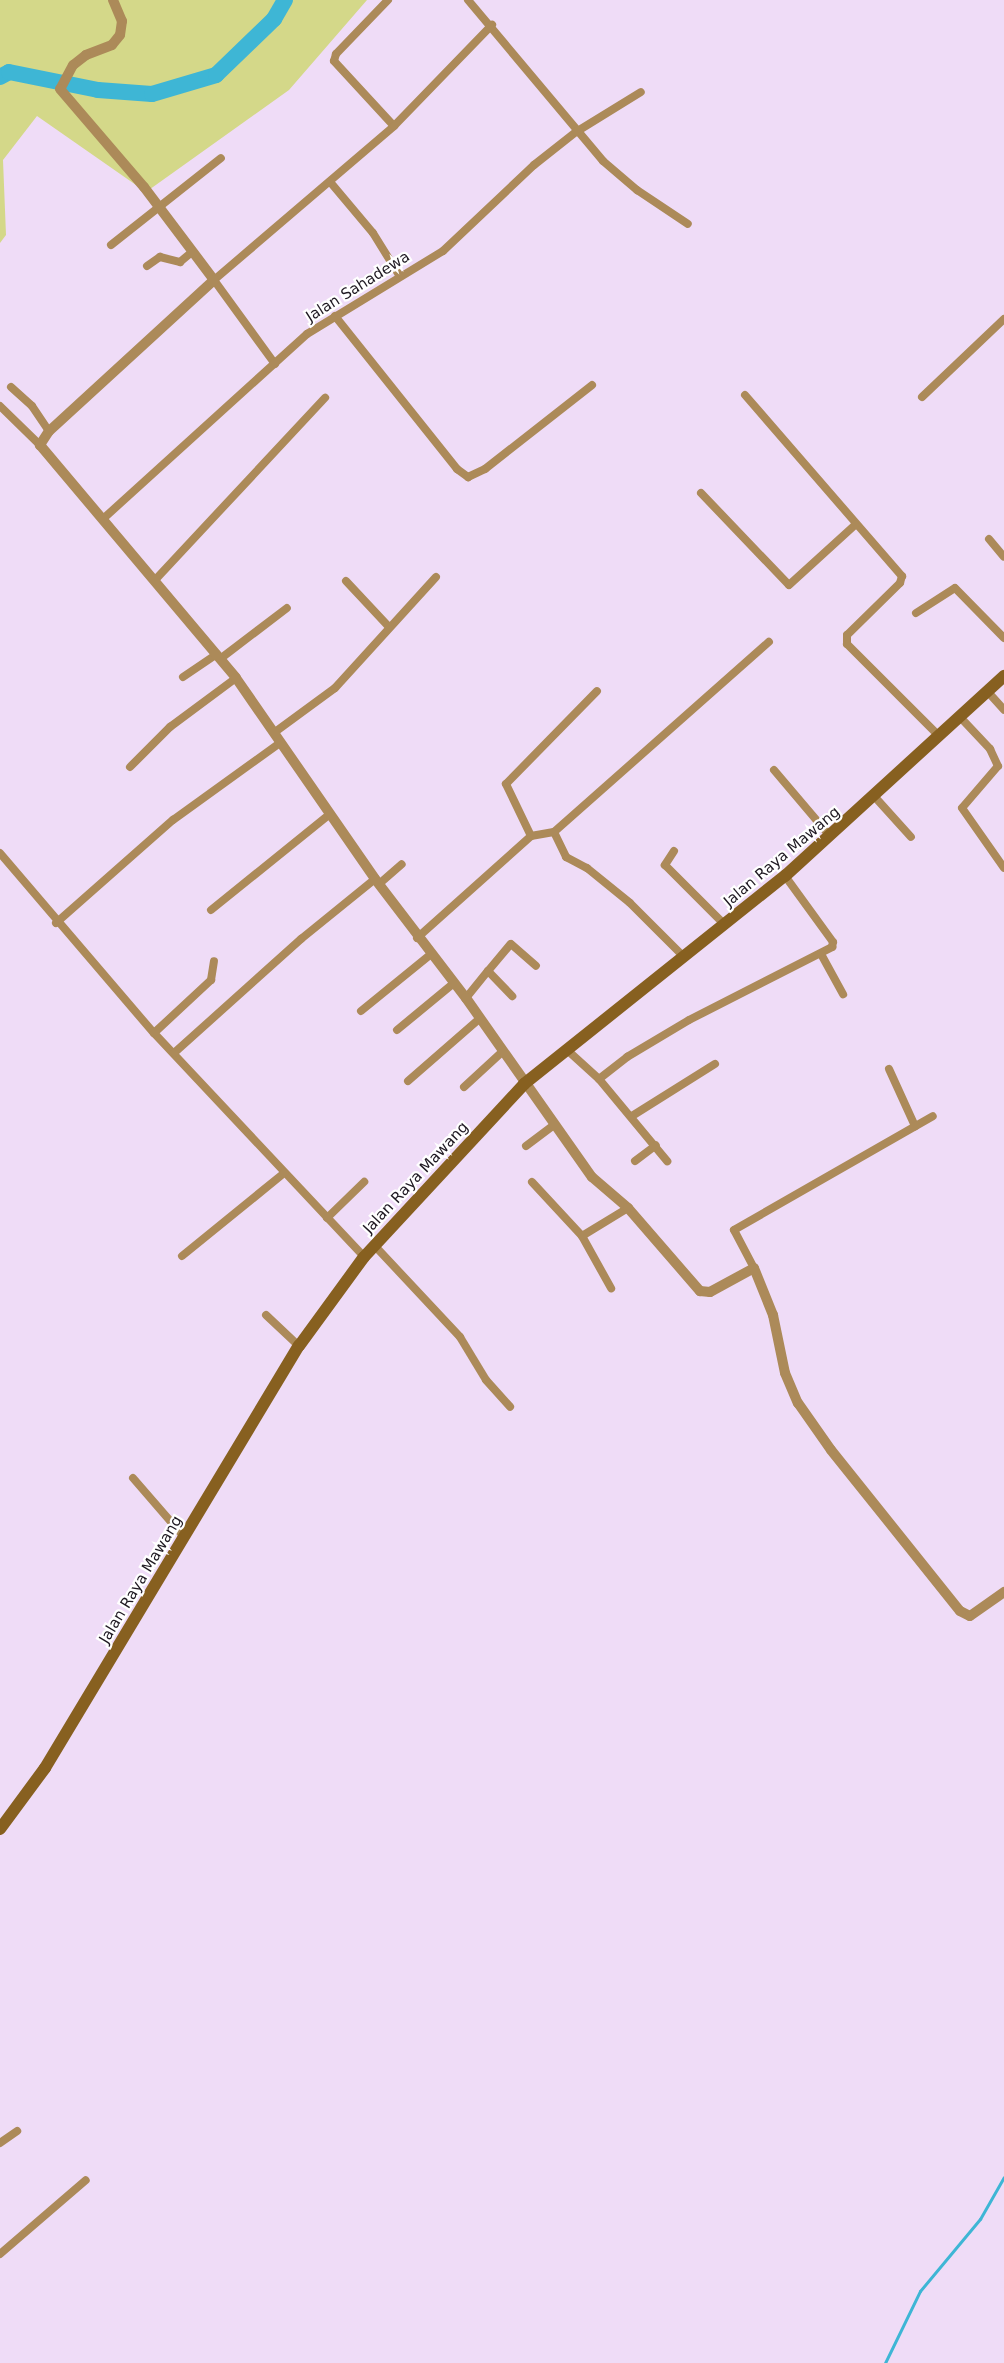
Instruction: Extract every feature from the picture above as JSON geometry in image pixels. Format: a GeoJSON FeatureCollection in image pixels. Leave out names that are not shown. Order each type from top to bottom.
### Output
{"type":"FeatureCollection","features":[{"type":"Feature","properties":{"kind":"main road","name":"Jalan Raya Mawang"},"geometry":{"type":"LineString","coordinates":[[0,1829],[45,1768],[299,1346],[374,1245],[524,1084],[785,876],[1004,676]]}},
{"type":"Feature","properties":{"kind":"street"},"geometry":{"type":"LineString","coordinates":[[113,0],[122,21],[120,35],[112,45],[86,55],[73,65],[60,89],[158,205],[275,364]]}},
{"type":"Feature","properties":{"kind":"street"},"geometry":{"type":"LineString","coordinates":[[388,0],[336,54],[334,60],[394,126]]}},
{"type":"Feature","properties":{"kind":"street"},"geometry":{"type":"LineString","coordinates":[[468,0],[492,25],[576,132],[637,190],[687,224]]}},
{"type":"Feature","properties":{"kind":"street"},"geometry":{"type":"LineString","coordinates":[[40,445],[49,431],[214,280],[331,183],[394,126],[492,25]]}},
{"type":"Feature","properties":{"kind":"street","name":"Jalan Sahadewa"},"geometry":{"type":"LineString","coordinates":[[104,518],[308,333],[399,275],[442,251],[534,165],[576,132],[641,92]]}},
{"type":"Feature","properties":{"kind":"street"},"geometry":{"type":"LineString","coordinates":[[111,245],[158,205],[220,158]]}},
{"type":"Feature","properties":{"kind":"street"},"geometry":{"type":"LineString","coordinates":[[331,183],[373,233],[399,275]]}},
{"type":"Feature","properties":{"kind":"street"},"geometry":{"type":"LineString","coordinates":[[147,266],[160,256],[180,262],[192,252]]}},
{"type":"Feature","properties":{"kind":"street"},"geometry":{"type":"LineString","coordinates":[[334,316],[457,469],[468,477],[485,469],[592,385]]}},
{"type":"Feature","properties":{"kind":"street"},"geometry":{"type":"LineString","coordinates":[[922,397],[1004,320]]}},
{"type":"Feature","properties":{"kind":"street"},"geometry":{"type":"LineString","coordinates":[[11,387],[32,406],[49,431]]}},
{"type":"Feature","properties":{"kind":"street"},"geometry":{"type":"LineString","coordinates":[[745,394],[855,525],[902,576],[900,583],[848,635],[847,644],[939,736]]}},
{"type":"Feature","properties":{"kind":"street"},"geometry":{"type":"LineString","coordinates":[[156,579],[325,398]]}},
{"type":"Feature","properties":{"kind":"street"},"geometry":{"type":"LineString","coordinates":[[0,406],[40,445],[104,518],[236,678],[377,882],[430,955],[466,998],[524,1084],[592,1177],[628,1208],[700,1291],[711,1292],[754,1268]]}},
{"type":"Feature","properties":{"kind":"street"},"geometry":{"type":"LineString","coordinates":[[701,493],[789,585],[855,525]]}},
{"type":"Feature","properties":{"kind":"street"},"geometry":{"type":"LineString","coordinates":[[989,539],[1004,557]]}},
{"type":"Feature","properties":{"kind":"street"},"geometry":{"type":"LineString","coordinates":[[56,923],[173,820],[278,737],[335,688],[436,577]]}},
{"type":"Feature","properties":{"kind":"street"},"geometry":{"type":"LineString","coordinates":[[346,581],[389,627]]}},
{"type":"Feature","properties":{"kind":"street"},"geometry":{"type":"LineString","coordinates":[[915,612],[955,588],[1004,638]]}},
{"type":"Feature","properties":{"kind":"street"},"geometry":{"type":"LineString","coordinates":[[183,677],[219,656],[287,608]]}},
{"type":"Feature","properties":{"kind":"street"},"geometry":{"type":"LineString","coordinates":[[417,938],[531,836],[554,832],[769,642]]}},
{"type":"Feature","properties":{"kind":"street"},"geometry":{"type":"LineString","coordinates":[[130,767],[170,727],[236,678]]}},
{"type":"Feature","properties":{"kind":"street"},"geometry":{"type":"LineString","coordinates":[[531,836],[506,784],[597,691]]}},
{"type":"Feature","properties":{"kind":"street"},"geometry":{"type":"LineString","coordinates":[[988,692],[1004,710]]}},
{"type":"Feature","properties":{"kind":"street"},"geometry":{"type":"LineString","coordinates":[[960,717],[990,749],[1004,776]]}},
{"type":"Feature","properties":{"kind":"street"},"geometry":{"type":"LineString","coordinates":[[998,766],[963,808],[1004,868]]}},
{"type":"Feature","properties":{"kind":"street"},"geometry":{"type":"LineString","coordinates":[[774,770],[830,836]]}},
{"type":"Feature","properties":{"kind":"street"},"geometry":{"type":"LineString","coordinates":[[874,796],[911,837]]}},
{"type":"Feature","properties":{"kind":"street"},"geometry":{"type":"LineString","coordinates":[[211,910],[330,814]]}},
{"type":"Feature","properties":{"kind":"street"},"geometry":{"type":"LineString","coordinates":[[554,832],[566,857],[587,868],[630,903],[683,956]]}},
{"type":"Feature","properties":{"kind":"street"},"geometry":{"type":"LineString","coordinates":[[674,850],[664,865],[725,925]]}},
{"type":"Feature","properties":{"kind":"street"},"geometry":{"type":"LineString","coordinates":[[0,853],[56,923],[154,1033],[364,1257]]}},
{"type":"Feature","properties":{"kind":"street"},"geometry":{"type":"LineString","coordinates":[[174,1053],[301,939],[402,864]]}},
{"type":"Feature","properties":{"kind":"street"},"geometry":{"type":"LineString","coordinates":[[599,1079],[627,1057],[689,1020],[832,947],[833,942],[785,876]]}},
{"type":"Feature","properties":{"kind":"street"},"geometry":{"type":"LineString","coordinates":[[466,998],[511,944],[536,966]]}},
{"type":"Feature","properties":{"kind":"street"},"geometry":{"type":"LineString","coordinates":[[821,954],[843,994]]}},
{"type":"Feature","properties":{"kind":"street"},"geometry":{"type":"LineString","coordinates":[[360,1011],[430,955]]}},
{"type":"Feature","properties":{"kind":"street"},"geometry":{"type":"LineString","coordinates":[[154,1033],[211,980],[214,961]]}},
{"type":"Feature","properties":{"kind":"street"},"geometry":{"type":"LineString","coordinates":[[488,971],[512,996]]}},
{"type":"Feature","properties":{"kind":"street"},"geometry":{"type":"LineString","coordinates":[[397,1030],[454,983]]}},
{"type":"Feature","properties":{"kind":"street"},"geometry":{"type":"LineString","coordinates":[[408,1081],[479,1019]]}},
{"type":"Feature","properties":{"kind":"street"},"geometry":{"type":"LineString","coordinates":[[566,1049],[599,1079],[667,1161]]}},
{"type":"Feature","properties":{"kind":"street"},"geometry":{"type":"LineString","coordinates":[[464,1087],[502,1052]]}},
{"type":"Feature","properties":{"kind":"street"},"geometry":{"type":"LineString","coordinates":[[632,1116],[715,1064]]}},
{"type":"Feature","properties":{"kind":"street"},"geometry":{"type":"LineString","coordinates":[[889,1070],[915,1126]]}},
{"type":"Feature","properties":{"kind":"street"},"geometry":{"type":"LineString","coordinates":[[933,1116],[734,1230],[754,1268],[772,1315],[785,1373],[798,1403],[831,1450],[960,1611],[970,1616],[1004,1592]]}},
{"type":"Feature","properties":{"kind":"street"},"geometry":{"type":"LineString","coordinates":[[526,1146],[554,1125]]}},
{"type":"Feature","properties":{"kind":"street"},"geometry":{"type":"LineString","coordinates":[[635,1161],[656,1145]]}},
{"type":"Feature","properties":{"kind":"street"},"geometry":{"type":"LineString","coordinates":[[182,1256],[284,1173]]}},
{"type":"Feature","properties":{"kind":"street"},"geometry":{"type":"LineString","coordinates":[[327,1218],[364,1182]]}},
{"type":"Feature","properties":{"kind":"street"},"geometry":{"type":"LineString","coordinates":[[532,1182],[582,1236],[611,1288]]}},
{"type":"Feature","properties":{"kind":"street"},"geometry":{"type":"LineString","coordinates":[[582,1236],[628,1208]]}},
{"type":"Feature","properties":{"kind":"street"},"geometry":{"type":"LineString","coordinates":[[374,1245],[460,1337],[486,1380],[510,1407]]}},
{"type":"Feature","properties":{"kind":"street"},"geometry":{"type":"LineString","coordinates":[[266,1315],[299,1346]]}},
{"type":"Feature","properties":{"kind":"street"},"geometry":{"type":"LineString","coordinates":[[133,1478],[185,1538]]}},
{"type":"Feature","properties":{"kind":"street"},"geometry":{"type":"LineString","coordinates":[[0,2143],[17,2131]]}},
{"type":"Feature","properties":{"kind":"street"},"geometry":{"type":"LineString","coordinates":[[0,2254],[86,2180]]}},
{"type":"Feature","properties":{"kind":"green space"},"geometry":{"type":"Polygon","coordinates":[[[0,0],[367,0],[289,90],[146,192],[37,116],[3,160],[6,235],[0,243],[0,0]]]}},
{"type":"Feature","properties":{"kind":"waterway"},"geometry":{"type":"LineString","coordinates":[[0,77],[9,72],[98,90],[152,94],[216,75],[274,19],[285,0]]}},
{"type":"Feature","properties":{"kind":"waterway"},"geometry":{"type":"LineString","coordinates":[[885,2363],[920,2291],[980,2219],[1004,2177]]}}]}
